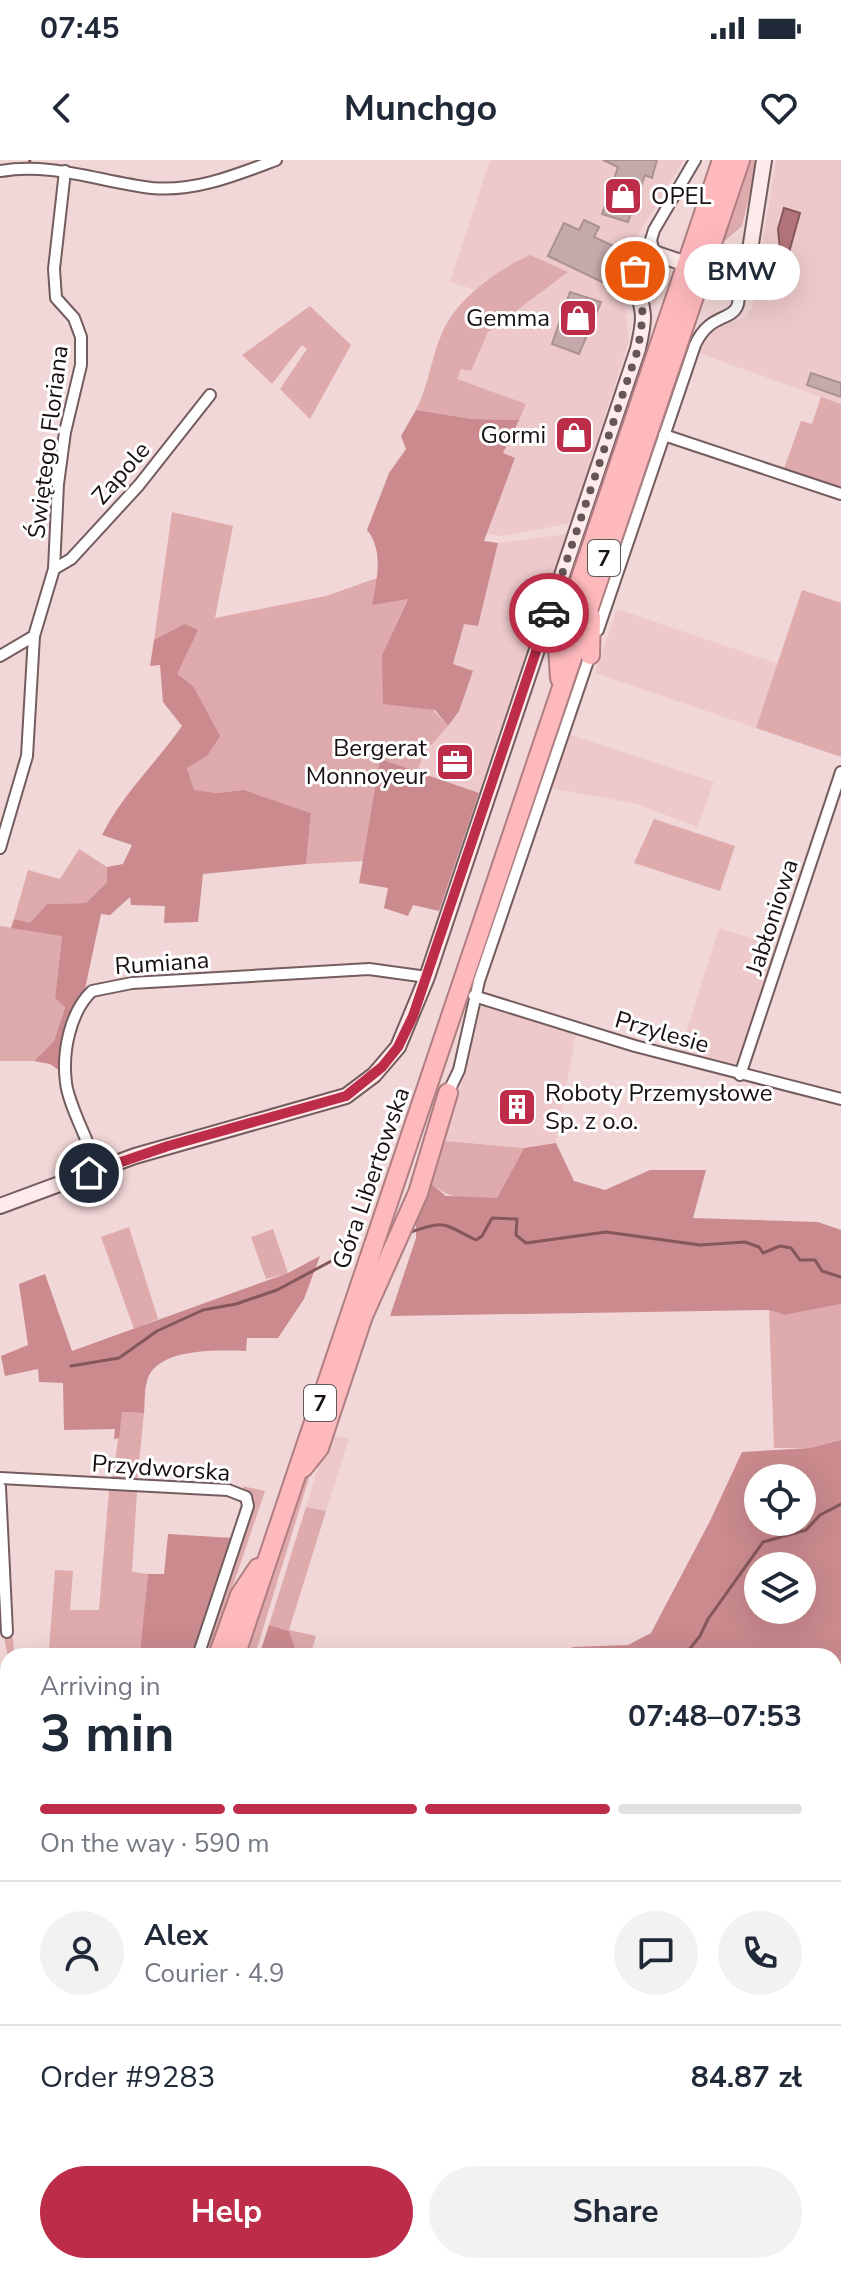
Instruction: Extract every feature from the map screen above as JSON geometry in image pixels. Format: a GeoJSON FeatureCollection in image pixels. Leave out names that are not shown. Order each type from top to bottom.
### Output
{"type":"FeatureCollection","features":[{"type":"Feature","properties":{"kind":"highway","name":"Góra Libertowska"},"geometry":{"type":"LineString","coordinates":[[238,1648],[591,598],[694,268],[722,160]]}},
{"type":"Feature","properties":{"kind":"highway","name":"Góra Libertowska"},"geometry":{"type":"LineString","coordinates":[[561,687],[558,646],[694,268],[740,160]]}},
{"type":"Feature","properties":{"kind":"highway"},"geometry":{"type":"LineString","coordinates":[[590,655],[591,598]]}},
{"type":"Feature","properties":{"kind":"highway","name":"7"},"geometry":{"type":"LineString","coordinates":[[294,1479],[319,1448],[363,1316],[418,1193],[448,1093]]}},
{"type":"Feature","properties":{"kind":"highway","name":"Góra Libertowska"},"geometry":{"type":"LineString","coordinates":[[221,1648],[240,1595],[271,1548]]}},
{"type":"Feature","properties":{"kind":"street"},"geometry":{"type":"LineString","coordinates":[[0,171],[14,168],[65,171],[154,188],[197,186],[276,160]]}},
{"type":"Feature","properties":{"kind":"street"},"geometry":{"type":"LineString","coordinates":[[654,253],[651,240],[654,230],[695,160]]}},
{"type":"Feature","properties":{"kind":"street"},"geometry":{"type":"LineString","coordinates":[[654,253],[694,268],[736,277],[743,274],[748,263],[764,160]]}},
{"type":"Feature","properties":{"kind":"street","name":"Świętego Floriana"},"geometry":{"type":"LineString","coordinates":[[0,848],[27,756],[34,636],[54,569],[60,467],[81,365],[81,337],[74,318],[56,298],[54,269],[65,171]]}},
{"type":"Feature","properties":{"kind":"street"},"geometry":{"type":"LineString","coordinates":[[0,1206],[178,1143],[346,1096],[374,1075],[398,1047],[427,977],[638,349],[643,315],[635,271],[640,262],[654,253]]}},
{"type":"Feature","properties":{"kind":"street"},"geometry":{"type":"LineString","coordinates":[[598,630],[699,336],[709,323],[733,313],[739,305],[736,277]]}},
{"type":"Feature","properties":{"kind":"street","name":"Zapole"},"geometry":{"type":"LineString","coordinates":[[54,569],[71,559],[139,485],[210,395]]}},
{"type":"Feature","properties":{"kind":"street"},"geometry":{"type":"LineString","coordinates":[[664,435],[841,494]]}},
{"type":"Feature","properties":{"kind":"street"},"geometry":{"type":"LineString","coordinates":[[0,656],[34,636]]}},
{"type":"Feature","properties":{"kind":"street","name":"Góra Libertowska"},"geometry":{"type":"LineString","coordinates":[[448,1093],[459,1070],[474,996],[590,655]]}},
{"type":"Feature","properties":{"kind":"street","name":"Jabłoniowa"},"geometry":{"type":"LineString","coordinates":[[740,1075],[841,772]]}},
{"type":"Feature","properties":{"kind":"street","name":"Rumiana"},"geometry":{"type":"LineString","coordinates":[[97,1170],[91,1144],[66,1084],[67,1049],[75,1013],[92,991],[132,983],[369,969],[427,977]]}},
{"type":"Feature","properties":{"kind":"street","name":"Przylesie"},"geometry":{"type":"LineString","coordinates":[[474,996],[635,1046],[841,1099]]}},
{"type":"Feature","properties":{"kind":"street","name":"Przydworska"},"geometry":{"type":"LineString","coordinates":[[0,1478],[228,1490],[246,1497],[248,1506],[201,1648]]}},
{"type":"Feature","properties":{"kind":"street"},"geometry":{"type":"LineString","coordinates":[[0,1487],[7,1632]]}},
{"type":"Feature","properties":{"kind":"shaded area"},"geometry":{"type":"Polygon","coordinates":[[[490,160],[684,160],[616,271],[612,292],[625,303],[629,341],[572,519],[567,524],[502,536],[486,534],[515,459],[503,453],[457,379],[461,368],[471,371],[488,332],[568,272],[486,279],[476,290],[450,282],[490,160]]]}},
{"type":"Feature","properties":{"kind":"shaded area"},"geometry":{"type":"Polygon","coordinates":[[[746,160],[758,160],[742,226],[720,245],[746,160]]]}},
{"type":"Feature","properties":{"kind":"shaded area"},"geometry":{"type":"Polygon","coordinates":[[[776,160],[841,160],[841,404],[698,353],[711,330],[748,316],[747,312],[752,309],[776,160]]]}},
{"type":"Feature","properties":{"kind":"shaded area"},"geometry":{"type":"Polygon","coordinates":[[[784,208],[800,213],[788,256],[780,249],[778,229],[784,208]]]}},
{"type":"Feature","properties":{"kind":"shaded area"},"geometry":{"type":"Polygon","coordinates":[[[530,255],[568,272],[488,332],[471,371],[461,369],[457,379],[526,404],[519,420],[472,419],[416,410],[448,320],[479,286],[530,255]]]}},
{"type":"Feature","properties":{"kind":"shaded area"},"geometry":{"type":"Polygon","coordinates":[[[310,306],[351,345],[310,419],[280,389],[307,349],[302,345],[272,384],[242,355],[310,306]]]}},
{"type":"Feature","properties":{"kind":"shaded area"},"geometry":{"type":"Polygon","coordinates":[[[821,397],[841,404],[841,490],[783,471],[801,421],[812,424],[821,397]]]}},
{"type":"Feature","properties":{"kind":"shaded area"},"geometry":{"type":"Polygon","coordinates":[[[416,410],[472,419],[519,420],[503,453],[515,458],[484,541],[498,543],[478,626],[464,624],[453,664],[473,671],[459,711],[448,726],[435,710],[383,704],[382,655],[408,599],[372,605],[377,556],[367,530],[389,473],[406,449],[401,436],[416,410]]]}},
{"type":"Feature","properties":{"kind":"shaded area"},"geometry":{"type":"Polygon","coordinates":[[[172,512],[233,526],[215,618],[326,596],[377,578],[408,598],[382,655],[448,726],[425,752],[416,773],[380,760],[364,861],[306,864],[311,813],[244,790],[216,793],[194,791],[187,768],[207,756],[177,674],[154,640],[172,512]]]}},
{"type":"Feature","properties":{"kind":"shaded area"},"geometry":{"type":"Polygon","coordinates":[[[567,534],[479,793],[416,773],[425,752],[459,711],[453,665],[464,623],[478,626],[498,543],[567,534]]]}},
{"type":"Feature","properties":{"kind":"shaded area"},"geometry":{"type":"Polygon","coordinates":[[[802,590],[841,603],[841,757],[756,728],[802,590]]]}},
{"type":"Feature","properties":{"kind":"shaded area"},"geometry":{"type":"Polygon","coordinates":[[[617,609],[779,664],[756,728],[595,673],[617,609]]]}},
{"type":"Feature","properties":{"kind":"shaded area"},"geometry":{"type":"Polygon","coordinates":[[[185,624],[198,630],[177,674],[193,686],[220,736],[207,756],[187,768],[194,790],[216,793],[244,790],[311,813],[306,864],[203,874],[198,922],[164,923],[165,906],[131,905],[130,897],[110,915],[101,914],[85,989],[70,1013],[65,1029],[63,1073],[50,1064],[34,1061],[54,1041],[65,1007],[55,998],[62,936],[11,928],[14,919],[30,923],[47,904],[86,903],[107,882],[107,867],[123,864],[132,845],[102,835],[129,793],[182,726],[163,702],[160,665],[150,666],[154,640],[185,624]]]}},
{"type":"Feature","properties":{"kind":"shaded area"},"geometry":{"type":"Polygon","coordinates":[[[568,734],[714,782],[697,827],[637,804],[550,788],[568,734]]]}},
{"type":"Feature","properties":{"kind":"shaded area"},"geometry":{"type":"Polygon","coordinates":[[[380,759],[479,793],[439,911],[413,905],[408,916],[384,908],[388,888],[359,883],[380,759]]]}},
{"type":"Feature","properties":{"kind":"shaded area"},"geometry":{"type":"Polygon","coordinates":[[[654,819],[735,846],[720,891],[634,863],[654,819]]]}},
{"type":"Feature","properties":{"kind":"shaded area"},"geometry":{"type":"Polygon","coordinates":[[[79,849],[107,867],[107,882],[86,903],[47,904],[29,924],[14,919],[28,870],[60,879],[79,849]]]}},
{"type":"Feature","properties":{"kind":"shaded area"},"geometry":{"type":"Polygon","coordinates":[[[0,926],[62,935],[55,998],[65,1006],[54,1041],[34,1061],[0,1061],[0,926]]]}},
{"type":"Feature","properties":{"kind":"shaded area"},"geometry":{"type":"Polygon","coordinates":[[[719,928],[778,947],[738,1070],[679,1055],[719,928]]]}},
{"type":"Feature","properties":{"kind":"shaded area"},"geometry":{"type":"Polygon","coordinates":[[[487,1006],[576,1034],[556,1143],[524,1148],[441,1140],[463,1078],[481,1007],[487,1006]]]}},
{"type":"Feature","properties":{"kind":"shaded area"},"geometry":{"type":"Polygon","coordinates":[[[436,1140],[524,1148],[497,1198],[466,1198],[443,1192],[425,1179],[436,1140]]]}},
{"type":"Feature","properties":{"kind":"shaded area"},"geometry":{"type":"Polygon","coordinates":[[[556,1143],[574,1181],[605,1190],[650,1170],[706,1170],[693,1218],[818,1222],[841,1230],[841,1304],[785,1315],[769,1310],[390,1316],[416,1238],[416,1207],[425,1179],[446,1196],[497,1198],[524,1148],[556,1143]]]}},
{"type":"Feature","properties":{"kind":"shaded area"},"geometry":{"type":"Polygon","coordinates":[[[129,1227],[158,1319],[134,1329],[101,1237],[129,1227]]]}},
{"type":"Feature","properties":{"kind":"shaded area"},"geometry":{"type":"Polygon","coordinates":[[[273,1229],[288,1273],[266,1279],[251,1237],[273,1229]]]}},
{"type":"Feature","properties":{"kind":"shaded area"},"geometry":{"type":"Polygon","coordinates":[[[320,1256],[304,1299],[278,1338],[247,1338],[246,1351],[190,1353],[163,1362],[153,1370],[147,1381],[144,1413],[122,1412],[119,1438],[114,1439],[115,1429],[64,1430],[63,1383],[39,1382],[38,1369],[5,1376],[1,1356],[28,1345],[19,1284],[45,1274],[72,1351],[288,1273],[320,1256]]]}},
{"type":"Feature","properties":{"kind":"shaded area"},"geometry":{"type":"Polygon","coordinates":[[[841,1304],[841,1440],[810,1448],[774,1448],[769,1310],[785,1315],[841,1304]]]}},
{"type":"Feature","properties":{"kind":"shaded area"},"geometry":{"type":"Polygon","coordinates":[[[122,1412],[144,1413],[137,1483],[112,1481],[122,1412]]]}},
{"type":"Feature","properties":{"kind":"shaded area"},"geometry":{"type":"Polygon","coordinates":[[[319,1431],[323,1432],[258,1645],[257,1648],[246,1648],[319,1431]]]}},
{"type":"Feature","properties":{"kind":"shaded area"},"geometry":{"type":"Polygon","coordinates":[[[328,1434],[349,1439],[326,1511],[306,1507],[328,1434]]]}},
{"type":"Feature","properties":{"kind":"shaded area"},"geometry":{"type":"Polygon","coordinates":[[[841,1440],[841,1648],[571,1648],[628,1645],[651,1633],[710,1521],[742,1452],[810,1448],[841,1440]]]}},
{"type":"Feature","properties":{"kind":"shaded area"},"geometry":{"type":"Polygon","coordinates":[[[242,1486],[265,1491],[212,1648],[205,1648],[252,1505],[251,1496],[242,1486]]]}},
{"type":"Feature","properties":{"kind":"shaded area"},"geometry":{"type":"Polygon","coordinates":[[[109,1490],[137,1491],[132,1572],[148,1574],[142,1648],[49,1648],[55,1570],[73,1571],[70,1610],[99,1610],[109,1490]]]}},
{"type":"Feature","properties":{"kind":"shaded area"},"geometry":{"type":"Polygon","coordinates":[[[306,1507],[326,1511],[289,1630],[316,1636],[312,1648],[295,1648],[289,1631],[269,1625],[306,1507]]]}},
{"type":"Feature","properties":{"kind":"shaded area"},"geometry":{"type":"Polygon","coordinates":[[[168,1534],[233,1538],[194,1648],[141,1648],[148,1574],[164,1574],[168,1534]]]}},
{"type":"Feature","properties":{"kind":"shaded area"},"geometry":{"type":"Polygon","coordinates":[[[269,1625],[289,1631],[295,1648],[262,1648],[269,1625]]]}},
{"type":"Feature","properties":{"kind":"shaded area"},"geometry":{"type":"Polygon","coordinates":[[[4,1637],[13,1638],[14,1648],[6,1648],[4,1637]]]}},
{"type":"Feature","properties":{"kind":"building","name":"OPEL"},"geometry":{"type":"Polygon","coordinates":[[[603,160],[657,160],[652,178],[645,175],[628,222],[602,214],[618,167],[603,160]]]}},
{"type":"Feature","properties":{"kind":"building"},"geometry":{"type":"Polygon","coordinates":[[[584,220],[599,227],[594,237],[620,249],[604,283],[548,256],[564,223],[579,230],[584,220]]]}},
{"type":"Feature","properties":{"kind":"building","name":"Gemma"},"geometry":{"type":"Polygon","coordinates":[[[570,292],[601,302],[579,354],[552,344],[570,292]]]}},
{"type":"Feature","properties":{"kind":"building"},"geometry":{"type":"Polygon","coordinates":[[[811,373],[841,383],[841,397],[807,385],[811,373]]]}},
{"type":"Feature","properties":{"kind":"building","name":"Roboty Przemysłowe Sp. z o.o."},"geometry":{"type":"Polygon","coordinates":[[[512,1092],[521,1093],[521,1104],[526,1104],[525,1121],[506,1120],[512,1092]]]}},
{"type":"Feature","properties":{"kind":"waterway"},"geometry":{"type":"LineString","coordinates":[[29,164],[30,160]]}},
{"type":"Feature","properties":{"kind":"waterway"},"geometry":{"type":"LineString","coordinates":[[6,176],[22,173]]}},
{"type":"Feature","properties":{"kind":"waterway"},"geometry":{"type":"LineString","coordinates":[[408,1233],[444,1225],[476,1240],[482,1236],[492,1218],[517,1219],[516,1235],[526,1243],[606,1232],[700,1245],[745,1242],[759,1247],[763,1253],[780,1246],[791,1248],[800,1260],[815,1260],[822,1271],[841,1277]]}},
{"type":"Feature","properties":{"kind":"waterway"},"geometry":{"type":"LineString","coordinates":[[71,1366],[119,1358],[157,1331],[203,1310],[236,1304],[277,1290],[337,1258]]}},
{"type":"Feature","properties":{"kind":"waterway"},"geometry":{"type":"LineString","coordinates":[[690,1648],[763,1542],[806,1530],[820,1515],[841,1504]]}},
{"type":"Feature","properties":{"kind":"way so far"},"geometry":{"type":"LineString","coordinates":[[549,613],[638,349],[643,315],[635,271]]}},
{"type":"Feature","properties":{"kind":"place","name":"OPEL"},"geometry":{"type":"Point","coordinates":[623,196]}},
{"type":"Feature","properties":{"kind":"place","name":"BMW"},"geometry":{"type":"Point","coordinates":[635,271]}},
{"type":"Feature","properties":{"kind":"place","name":"Gemma"},"geometry":{"type":"Point","coordinates":[578,318]}},
{"type":"Feature","properties":{"kind":"place","name":"Gormi"},"geometry":{"type":"Point","coordinates":[574,435]}},
{"type":"Feature","properties":{"kind":"place","name":"Bergerat Monnoyeur"},"geometry":{"type":"Point","coordinates":[455,762]}},
{"type":"Feature","properties":{"kind":"place","name":"Roboty Przemysłowe Sp. z o.o."},"geometry":{"type":"Point","coordinates":[517,1107]}},
{"type":"Feature","properties":{"kind":"route"},"geometry":{"type":"LineString","coordinates":[[89,1173],[178,1143],[342,1098],[382,1067],[402,1041],[413,1016],[549,613]]}}]}
